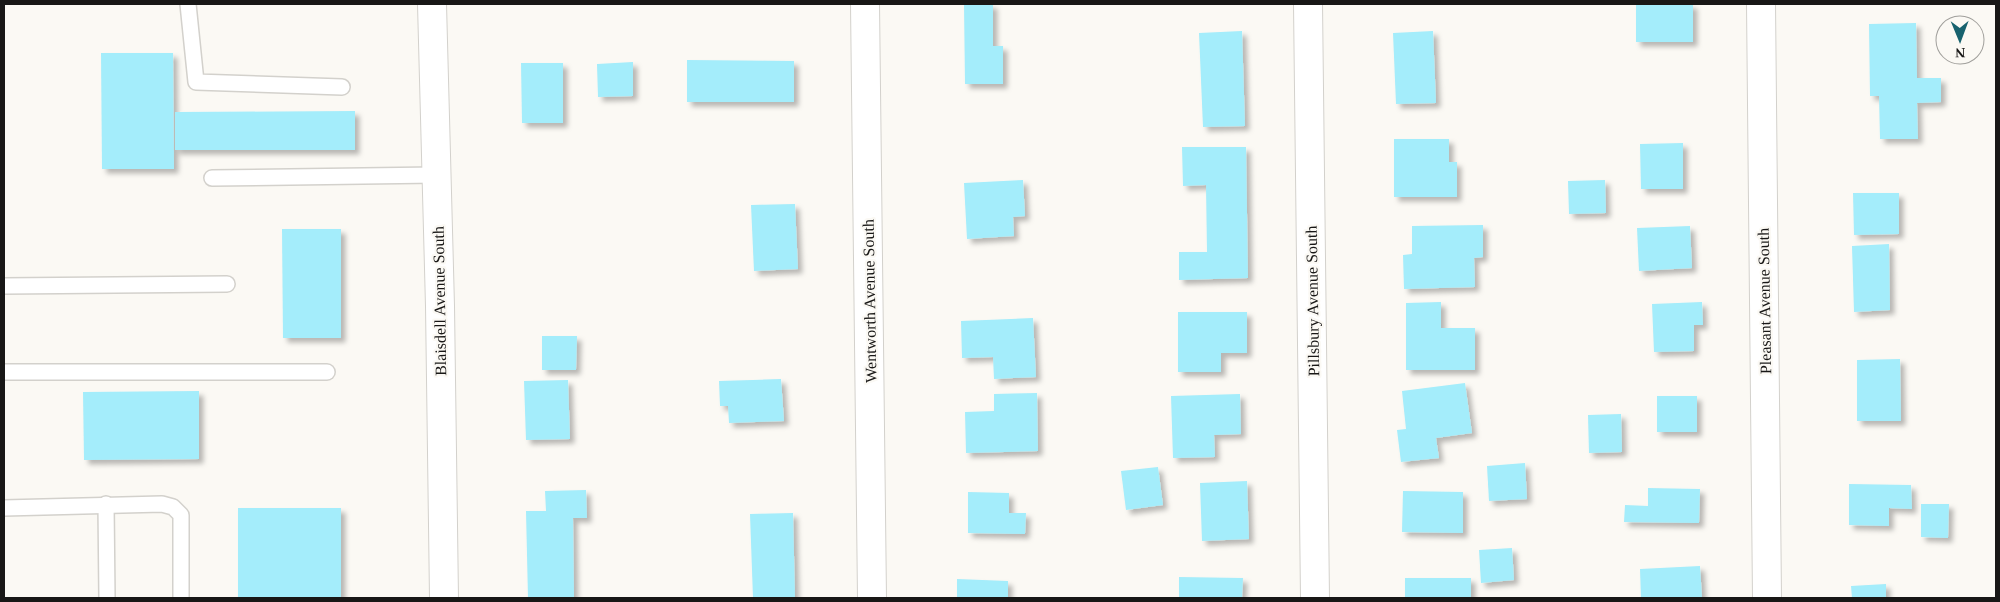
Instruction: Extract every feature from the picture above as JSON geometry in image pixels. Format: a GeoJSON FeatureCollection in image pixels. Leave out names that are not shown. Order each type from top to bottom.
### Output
{"type":"FeatureCollection","features":[{"type":"Feature","properties":{"kind":"street","name":"Blaisdell Avenue South"},"geometry":{"type":"LineString","coordinates":[[432,4],[444,598]]}},
{"type":"Feature","properties":{"kind":"street","name":"Wentworth Avenue South"},"geometry":{"type":"LineString","coordinates":[[865,4],[872,598]]}},
{"type":"Feature","properties":{"kind":"street","name":"Pillsbury Avenue South"},"geometry":{"type":"LineString","coordinates":[[1308,4],[1315,598]]}},
{"type":"Feature","properties":{"kind":"street","name":"Pleasant Avenue South"},"geometry":{"type":"LineString","coordinates":[[1761,4],[1767,598]]}},
{"type":"Feature","properties":{"kind":"lane"},"geometry":{"type":"LineString","coordinates":[[188,4],[196,82],[342,87]]}},
{"type":"Feature","properties":{"kind":"lane"},"geometry":{"type":"LineString","coordinates":[[212,178],[436,175]]}},
{"type":"Feature","properties":{"kind":"lane"},"geometry":{"type":"LineString","coordinates":[[4,286],[227,284]]}},
{"type":"Feature","properties":{"kind":"lane"},"geometry":{"type":"LineString","coordinates":[[4,372],[327,372]]}},
{"type":"Feature","properties":{"kind":"lane"},"geometry":{"type":"LineString","coordinates":[[106,504],[108,598]]}},
{"type":"Feature","properties":{"kind":"lane"},"geometry":{"type":"LineString","coordinates":[[4,508],[106,504],[162,504],[173,507],[181,515],[181,598]]}},
{"type":"Feature","properties":{"kind":"building"},"geometry":{"type":"Polygon","coordinates":[[[964,4],[993,4],[993,46],[1003,46],[1003,84],[965,84],[964,4]]]}},
{"type":"Feature","properties":{"kind":"building"},"geometry":{"type":"Polygon","coordinates":[[[1636,4],[1693,4],[1693,42],[1636,42],[1636,4]]]}},
{"type":"Feature","properties":{"kind":"building"},"geometry":{"type":"Polygon","coordinates":[[[1916,23],[1917,78],[1941,78],[1941,102],[1917,103],[1918,139],[1880,139],[1879,96],[1870,96],[1869,24],[1916,23]]]}},
{"type":"Feature","properties":{"kind":"building"},"geometry":{"type":"Polygon","coordinates":[[[1242,31],[1245,126],[1203,127],[1199,33],[1242,31]]]}},
{"type":"Feature","properties":{"kind":"building"},"geometry":{"type":"Polygon","coordinates":[[[1433,31],[1436,103],[1396,104],[1393,33],[1433,31]]]}},
{"type":"Feature","properties":{"kind":"building"},"geometry":{"type":"Polygon","coordinates":[[[101,53],[173,53],[174,169],[102,169],[101,53]]]}},
{"type":"Feature","properties":{"kind":"building"},"geometry":{"type":"Polygon","coordinates":[[[687,60],[794,61],[794,102],[687,102],[687,60]]]}},
{"type":"Feature","properties":{"kind":"building"},"geometry":{"type":"Polygon","coordinates":[[[633,62],[633,96],[598,97],[597,64],[633,62]]]}},
{"type":"Feature","properties":{"kind":"building"},"geometry":{"type":"Polygon","coordinates":[[[521,63],[563,63],[563,123],[522,123],[521,63]]]}},
{"type":"Feature","properties":{"kind":"building"},"geometry":{"type":"Polygon","coordinates":[[[355,111],[355,150],[175,150],[175,112],[355,111]]]}},
{"type":"Feature","properties":{"kind":"building"},"geometry":{"type":"Polygon","coordinates":[[[1394,139],[1449,139],[1449,162],[1457,162],[1457,197],[1394,197],[1394,139]]]}},
{"type":"Feature","properties":{"kind":"building"},"geometry":{"type":"Polygon","coordinates":[[[1683,143],[1683,189],[1641,189],[1640,144],[1683,143]]]}},
{"type":"Feature","properties":{"kind":"building"},"geometry":{"type":"Polygon","coordinates":[[[1182,147],[1246,147],[1248,278],[1179,280],[1179,252],[1207,252],[1206,185],[1183,186],[1182,147]]]}},
{"type":"Feature","properties":{"kind":"building"},"geometry":{"type":"Polygon","coordinates":[[[1023,180],[1025,216],[1013,217],[1014,236],[967,239],[964,183],[1023,180]]]}},
{"type":"Feature","properties":{"kind":"building"},"geometry":{"type":"Polygon","coordinates":[[[1605,180],[1606,213],[1569,214],[1568,181],[1605,180]]]}},
{"type":"Feature","properties":{"kind":"building"},"geometry":{"type":"Polygon","coordinates":[[[1853,193],[1899,193],[1899,234],[1854,235],[1853,193]]]}},
{"type":"Feature","properties":{"kind":"building"},"geometry":{"type":"Polygon","coordinates":[[[795,204],[798,269],[754,271],[751,205],[795,204]]]}},
{"type":"Feature","properties":{"kind":"building"},"geometry":{"type":"Polygon","coordinates":[[[1483,225],[1483,257],[1474,258],[1475,287],[1404,289],[1403,255],[1412,254],[1412,226],[1483,225]]]}},
{"type":"Feature","properties":{"kind":"building"},"geometry":{"type":"Polygon","coordinates":[[[1690,226],[1692,268],[1639,271],[1637,228],[1690,226]]]}},
{"type":"Feature","properties":{"kind":"building"},"geometry":{"type":"Polygon","coordinates":[[[282,229],[341,229],[341,338],[283,338],[282,229]]]}},
{"type":"Feature","properties":{"kind":"building"},"geometry":{"type":"Polygon","coordinates":[[[1889,244],[1890,310],[1854,312],[1852,246],[1889,244]]]}},
{"type":"Feature","properties":{"kind":"building"},"geometry":{"type":"Polygon","coordinates":[[[1441,302],[1441,328],[1475,328],[1475,370],[1406,370],[1406,303],[1441,302]]]}},
{"type":"Feature","properties":{"kind":"building"},"geometry":{"type":"Polygon","coordinates":[[[1702,302],[1703,325],[1694,325],[1694,351],[1654,352],[1652,304],[1702,302]]]}},
{"type":"Feature","properties":{"kind":"building"},"geometry":{"type":"Polygon","coordinates":[[[1178,312],[1247,312],[1247,353],[1221,353],[1221,372],[1178,372],[1178,312]]]}},
{"type":"Feature","properties":{"kind":"building"},"geometry":{"type":"Polygon","coordinates":[[[1033,318],[1036,377],[994,379],[993,357],[962,358],[961,321],[1033,318]]]}},
{"type":"Feature","properties":{"kind":"building"},"geometry":{"type":"Polygon","coordinates":[[[542,336],[577,336],[576,370],[542,370],[542,336]]]}},
{"type":"Feature","properties":{"kind":"building"},"geometry":{"type":"Polygon","coordinates":[[[1900,359],[1901,421],[1857,421],[1857,360],[1900,359]]]}},
{"type":"Feature","properties":{"kind":"building"},"geometry":{"type":"Polygon","coordinates":[[[781,379],[784,421],[729,423],[728,406],[720,406],[719,381],[781,379]]]}},
{"type":"Feature","properties":{"kind":"building"},"geometry":{"type":"Polygon","coordinates":[[[568,380],[570,439],[526,440],[524,381],[568,380]]]}},
{"type":"Feature","properties":{"kind":"building"},"geometry":{"type":"Polygon","coordinates":[[[1465,383],[1472,433],[1436,438],[1439,458],[1401,462],[1397,430],[1406,429],[1402,391],[1465,383]]]}},
{"type":"Feature","properties":{"kind":"building"},"geometry":{"type":"Polygon","coordinates":[[[199,391],[199,459],[84,460],[83,392],[199,391]]]}},
{"type":"Feature","properties":{"kind":"building"},"geometry":{"type":"Polygon","coordinates":[[[1037,393],[1038,451],[966,453],[965,412],[994,411],[994,394],[1037,393]]]}},
{"type":"Feature","properties":{"kind":"building"},"geometry":{"type":"Polygon","coordinates":[[[1240,394],[1241,434],[1214,435],[1215,457],[1173,458],[1171,396],[1240,394]]]}},
{"type":"Feature","properties":{"kind":"building"},"geometry":{"type":"Polygon","coordinates":[[[1657,396],[1697,396],[1697,432],[1657,432],[1657,396]]]}},
{"type":"Feature","properties":{"kind":"building"},"geometry":{"type":"Polygon","coordinates":[[[1621,414],[1622,452],[1589,453],[1588,415],[1621,414]]]}},
{"type":"Feature","properties":{"kind":"building"},"geometry":{"type":"Polygon","coordinates":[[[1525,463],[1527,499],[1489,501],[1487,466],[1525,463]]]}},
{"type":"Feature","properties":{"kind":"building"},"geometry":{"type":"Polygon","coordinates":[[[1158,467],[1163,505],[1126,510],[1121,471],[1158,467]]]}},
{"type":"Feature","properties":{"kind":"building"},"geometry":{"type":"Polygon","coordinates":[[[1247,481],[1249,539],[1202,541],[1200,483],[1247,481]]]}},
{"type":"Feature","properties":{"kind":"building"},"geometry":{"type":"Polygon","coordinates":[[[1849,484],[1911,485],[1912,509],[1889,508],[1889,526],[1849,525],[1849,484]]]}},
{"type":"Feature","properties":{"kind":"building"},"geometry":{"type":"Polygon","coordinates":[[[1648,488],[1700,489],[1699,523],[1624,522],[1625,505],[1648,506],[1648,488]]]}},
{"type":"Feature","properties":{"kind":"building"},"geometry":{"type":"Polygon","coordinates":[[[586,490],[587,518],[573,518],[574,598],[528,598],[526,511],[546,511],[545,491],[586,490]]]}},
{"type":"Feature","properties":{"kind":"building"},"geometry":{"type":"Polygon","coordinates":[[[1403,491],[1463,492],[1463,533],[1402,532],[1403,491]]]}},
{"type":"Feature","properties":{"kind":"building"},"geometry":{"type":"Polygon","coordinates":[[[968,492],[1009,493],[1009,513],[1026,513],[1025,534],[968,533],[968,492]]]}},
{"type":"Feature","properties":{"kind":"building"},"geometry":{"type":"Polygon","coordinates":[[[1921,504],[1949,504],[1948,538],[1921,537],[1921,504]]]}},
{"type":"Feature","properties":{"kind":"building"},"geometry":{"type":"Polygon","coordinates":[[[238,508],[341,508],[341,598],[238,598],[238,508]]]}},
{"type":"Feature","properties":{"kind":"building"},"geometry":{"type":"Polygon","coordinates":[[[793,513],[795,598],[753,598],[750,514],[793,513]]]}},
{"type":"Feature","properties":{"kind":"building"},"geometry":{"type":"Polygon","coordinates":[[[1512,548],[1514,580],[1481,583],[1479,550],[1512,548]]]}},
{"type":"Feature","properties":{"kind":"building"},"geometry":{"type":"Polygon","coordinates":[[[1700,566],[1702,598],[1641,598],[1640,569],[1700,566]]]}},
{"type":"Feature","properties":{"kind":"building"},"geometry":{"type":"Polygon","coordinates":[[[1179,577],[1243,578],[1242,598],[1179,598],[1179,577]]]}},
{"type":"Feature","properties":{"kind":"building"},"geometry":{"type":"Polygon","coordinates":[[[1405,578],[1471,578],[1471,598],[1405,598],[1405,578]]]}},
{"type":"Feature","properties":{"kind":"building"},"geometry":{"type":"Polygon","coordinates":[[[957,579],[1008,581],[1008,598],[957,598],[957,579]]]}},
{"type":"Feature","properties":{"kind":"building"},"geometry":{"type":"Polygon","coordinates":[[[1886,584],[1886,598],[1852,598],[1851,586],[1886,584]]]}}]}
